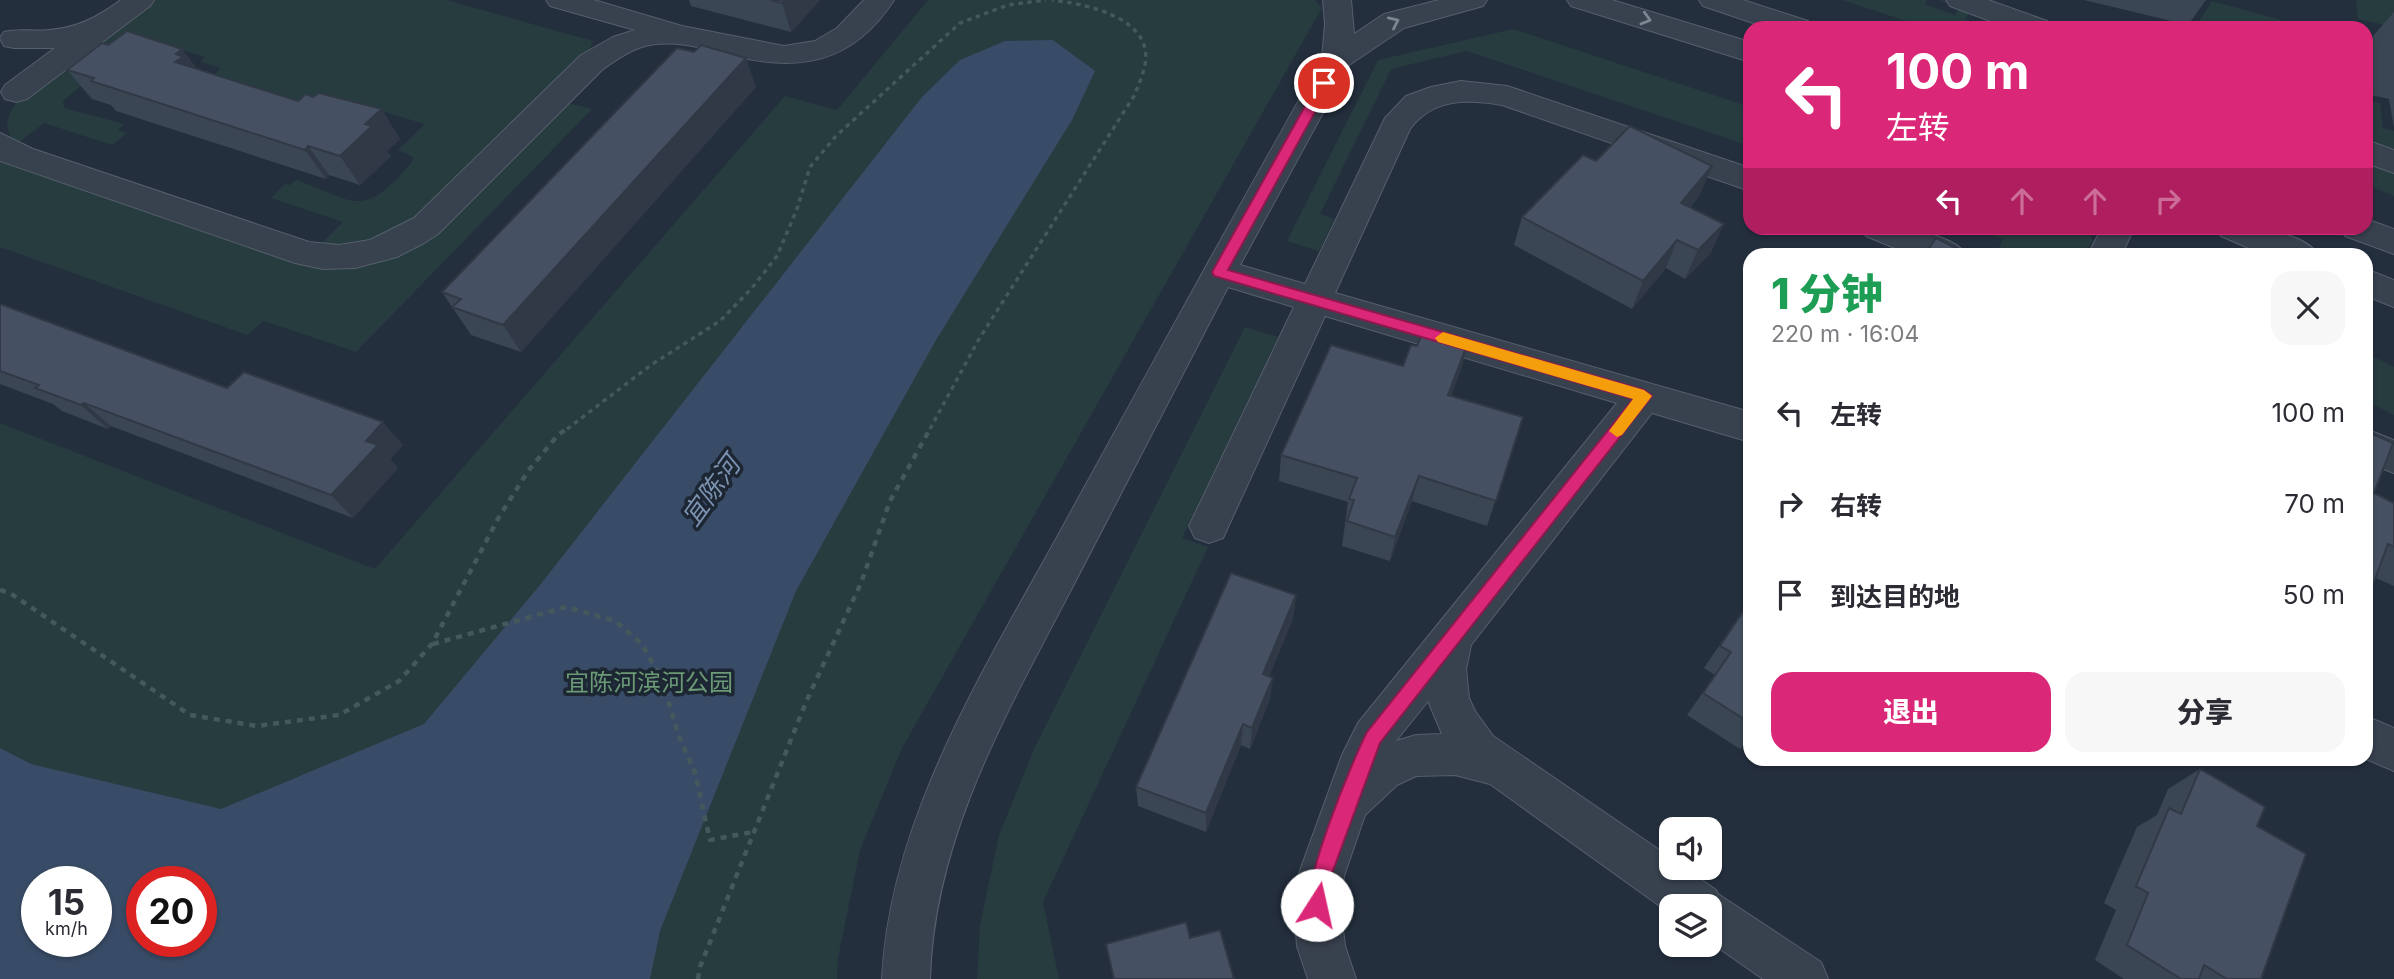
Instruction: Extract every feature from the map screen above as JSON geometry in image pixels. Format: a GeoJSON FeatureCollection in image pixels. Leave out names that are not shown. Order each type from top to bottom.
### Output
{"type":"FeatureCollection","features":[{"type":"Feature","properties":{"kind":"street"},"geometry":{"type":"LineString","coordinates":[[569,3],[754,53],[797,54],[822,48],[845,36],[880,0]]}},
{"type":"Feature","properties":{"kind":"street"},"geometry":{"type":"LineString","coordinates":[[906,979],[907,952],[930,840],[971,739],[1219,272],[1337,60],[1340,24],[1337,0]]}},
{"type":"Feature","properties":{"kind":"street"},"geometry":{"type":"LineString","coordinates":[[1337,60],[1394,21],[1473,0]]}},
{"type":"Feature","properties":{"kind":"street"},"geometry":{"type":"LineString","coordinates":[[1581,0],[1743,49]]}},
{"type":"Feature","properties":{"kind":"street"},"geometry":{"type":"LineString","coordinates":[[1713,0],[1777,21]]}},
{"type":"Feature","properties":{"kind":"street"},"geometry":{"type":"LineString","coordinates":[[1960,0],[2017,21]]}},
{"type":"Feature","properties":{"kind":"street"},"geometry":{"type":"LineString","coordinates":[[569,3],[591,12],[601,24],[602,46],[592,62]]}},
{"type":"Feature","properties":{"kind":"street"},"geometry":{"type":"LineString","coordinates":[[7,37],[37,41],[66,37],[95,28],[129,8]]}},
{"type":"Feature","properties":{"kind":"street"},"geometry":{"type":"LineString","coordinates":[[8,101],[129,8]]}},
{"type":"Feature","properties":{"kind":"street"},"geometry":{"type":"LineString","coordinates":[[0,144],[9,152],[22,157],[307,254],[322,257],[357,256],[396,244],[426,226],[592,62],[615,47],[643,37],[673,34],[695,37]]}},
{"type":"Feature","properties":{"kind":"street"},"geometry":{"type":"LineString","coordinates":[[7,37],[23,44],[32,57],[27,79],[8,101]]}},
{"type":"Feature","properties":{"kind":"street"},"geometry":{"type":"LineString","coordinates":[[1209,526],[1401,118],[1420,102],[1448,92],[1483,91],[1507,96],[1743,178]]}},
{"type":"Feature","properties":{"kind":"street"},"geometry":{"type":"LineString","coordinates":[[2373,154],[2394,162]]}},
{"type":"Feature","properties":{"kind":"street"},"geometry":{"type":"LineString","coordinates":[[2373,234],[2394,243]]}},
{"type":"Feature","properties":{"kind":"street"},"geometry":{"type":"LineString","coordinates":[[1896,235],[1929,248]]}},
{"type":"Feature","properties":{"kind":"street"},"geometry":{"type":"LineString","coordinates":[[2250,235],[2282,248]]}},
{"type":"Feature","properties":{"kind":"street"},"geometry":{"type":"LineString","coordinates":[[1219,272],[1743,425]]}},
{"type":"Feature","properties":{"kind":"street"},"geometry":{"type":"LineString","coordinates":[[2373,285],[2394,294]]}},
{"type":"Feature","properties":{"kind":"street"},"geometry":{"type":"LineString","coordinates":[[1332,979],[1321,946],[1317,905],[1321,876],[1373,737],[1644,396]]}},
{"type":"Feature","properties":{"kind":"street"},"geometry":{"type":"LineString","coordinates":[[2373,448],[2394,458]]}},
{"type":"Feature","properties":{"kind":"street"},"geometry":{"type":"LineString","coordinates":[[1454,633],[1444,669],[1445,690],[1451,711],[1478,750],[1683,894]]}},
{"type":"Feature","properties":{"kind":"street"},"geometry":{"type":"LineString","coordinates":[[2373,740],[2394,751]]}},
{"type":"Feature","properties":{"kind":"street"},"geometry":{"type":"LineString","coordinates":[[1345,809],[1366,782],[1381,770],[1399,760],[1423,753],[1463,754],[1500,767]]}},
{"type":"Feature","properties":{"kind":"street"},"geometry":{"type":"LineString","coordinates":[[1722,922],[1804,979]]}},
{"type":"Feature","properties":{"kind":"path"},"geometry":{"type":"LineString","coordinates":[[0,590],[10,593],[190,715],[257,726],[339,715],[399,681],[432,644],[499,517],[528,471],[558,435],[650,365],[720,321],[752,288],[777,256],[810,167],[836,136],[960,23],[1008,5],[1046,0]]}},
{"type":"Feature","properties":{"kind":"path"},"geometry":{"type":"LineString","coordinates":[[698,979],[700,967],[806,702],[861,583],[890,501],[979,339],[1134,96],[1146,63],[1143,43],[1121,18],[1087,4],[1052,0]]}},
{"type":"Feature","properties":{"kind":"path"},"geometry":{"type":"LineString","coordinates":[[432,644],[566,607],[615,621],[642,644],[663,682],[678,734],[695,773],[710,840],[754,832]]}},
{"type":"Feature","properties":{"kind":"green space"},"geometry":{"type":"Polygon","coordinates":[[[152,0],[447,0],[593,41],[588,53],[422,217],[362,246],[319,246],[343,222],[271,198],[285,184],[290,185],[296,180],[344,199],[368,200],[395,181],[412,162],[413,157],[398,150],[425,124],[378,110],[341,115],[213,76],[221,68],[201,62],[205,57],[162,44],[103,68],[63,101],[64,108],[124,124],[118,130],[127,133],[112,145],[44,123],[17,144],[12,138],[7,127],[8,121],[11,110],[19,99],[152,0]]]}},
{"type":"Feature","properties":{"kind":"green space","name":"宜陈河滨河公园"},"geometry":{"type":"Polygon","coordinates":[[[928,0],[1315,0],[1322,8],[902,748],[860,850],[838,958],[837,979],[0,979],[0,423],[375,569],[785,96],[837,110],[928,0]]]}},
{"type":"Feature","properties":{"kind":"green space"},"geometry":{"type":"Polygon","coordinates":[[[1842,0],[1927,0],[1925,4],[1955,15],[1959,8],[1939,0],[1942,0],[1999,21],[1970,12],[1965,19],[1970,21],[1906,21],[1842,0]]]}},
{"type":"Feature","properties":{"kind":"green space"},"geometry":{"type":"Polygon","coordinates":[[[2356,0],[2394,0],[2394,27],[2358,19],[2356,0]]]}},
{"type":"Feature","properties":{"kind":"green space"},"geometry":{"type":"Polygon","coordinates":[[[2212,1],[2282,20],[2281,21],[2199,21],[2212,1]]]}},
{"type":"Feature","properties":{"kind":"green space"},"geometry":{"type":"Polygon","coordinates":[[[1513,29],[1743,105],[1743,144],[1467,51],[1391,69],[1320,214],[1334,219],[1319,251],[1287,241],[1378,60],[1513,29]]]}},
{"type":"Feature","properties":{"kind":"green space"},"geometry":{"type":"Polygon","coordinates":[[[564,102],[592,109],[356,352],[264,321],[247,335],[0,247],[0,159],[363,263],[564,102]]]}},
{"type":"Feature","properties":{"kind":"green space"},"geometry":{"type":"Polygon","coordinates":[[[2373,102],[2380,103],[2383,128],[2394,131],[2394,154],[2373,146],[2373,102]]]}},
{"type":"Feature","properties":{"kind":"green space"},"geometry":{"type":"Polygon","coordinates":[[[2373,160],[2394,169],[2394,196],[2373,188],[2373,160]]]}},
{"type":"Feature","properties":{"kind":"green space"},"geometry":{"type":"Polygon","coordinates":[[[1992,235],[2091,235],[2092,241],[2088,248],[1999,248],[2003,239],[1992,235]]]}},
{"type":"Feature","properties":{"kind":"green space"},"geometry":{"type":"Polygon","coordinates":[[[1245,327],[1278,337],[1182,538],[1208,547],[1043,902],[1059,979],[977,979],[980,925],[999,835],[1034,749],[1245,327]]]}},
{"type":"Feature","properties":{"kind":"green space"},"geometry":{"type":"Polygon","coordinates":[[[2373,356],[2394,367],[2394,415],[2373,404],[2373,356]]]}},
{"type":"Feature","properties":{"kind":"water","name":"宜陈河"},"geometry":{"type":"Polygon","coordinates":[[[1053,40],[1095,71],[1072,120],[936,340],[796,591],[660,931],[650,979],[0,979],[0,748],[31,764],[221,809],[424,724],[540,585],[922,97],[960,60],[1005,41],[1053,40]]]}},
{"type":"Feature","properties":{"kind":"building"},"geometry":{"type":"Polygon","coordinates":[[[127,31],[182,49],[176,54],[183,57],[175,62],[298,101],[306,94],[313,97],[319,93],[382,109],[365,124],[372,126],[340,156],[308,146],[305,150],[91,81],[94,78],[67,70],[102,43],[108,45],[127,31]]]}},
{"type":"Feature","properties":{"kind":"building"},"geometry":{"type":"Polygon","coordinates":[[[701,45],[746,58],[503,325],[452,307],[461,299],[442,292],[677,48],[694,52],[701,45]]]}},
{"type":"Feature","properties":{"kind":"building"},"geometry":{"type":"Polygon","coordinates":[[[1630,126],[1712,166],[1681,203],[1724,224],[1698,250],[1677,240],[1643,281],[1522,217],[1583,155],[1596,161],[1630,126]]]}},
{"type":"Feature","properties":{"kind":"building"},"geometry":{"type":"Polygon","coordinates":[[[1936,238],[1956,248],[1929,248],[1936,238]]]}},
{"type":"Feature","properties":{"kind":"building"},"geometry":{"type":"Polygon","coordinates":[[[0,304],[227,388],[244,372],[383,422],[366,441],[378,445],[331,495],[84,403],[81,405],[35,388],[39,385],[0,371],[0,304]]]}},
{"type":"Feature","properties":{"kind":"building"},"geometry":{"type":"Polygon","coordinates":[[[1424,329],[1468,342],[1448,395],[1523,417],[1496,501],[1419,476],[1395,537],[1347,521],[1354,500],[1349,499],[1357,478],[1281,455],[1331,345],[1403,366],[1411,345],[1417,346],[1424,329]]]}},
{"type":"Feature","properties":{"kind":"building"},"geometry":{"type":"Polygon","coordinates":[[[2373,434],[2393,443],[2374,493],[2394,503],[2394,547],[2388,544],[2373,585],[2373,434]]]}},
{"type":"Feature","properties":{"kind":"building"},"geometry":{"type":"Polygon","coordinates":[[[1231,573],[1296,595],[1263,674],[1273,678],[1252,728],[1243,724],[1206,813],[1136,787],[1231,573]]]}},
{"type":"Feature","properties":{"kind":"building"},"geometry":{"type":"Polygon","coordinates":[[[1743,612],[1743,719],[1703,693],[1731,652],[1720,646],[1743,612]]]}},
{"type":"Feature","properties":{"kind":"building"},"geometry":{"type":"Polygon","coordinates":[[[2200,769],[2265,807],[2257,826],[2306,854],[2261,979],[2227,979],[2204,965],[2199,979],[2181,979],[2127,945],[2148,893],[2136,886],[2169,808],[2181,814],[2200,769]]]}},
{"type":"Feature","properties":{"kind":"building"},"geometry":{"type":"Polygon","coordinates":[[[1186,922],[1190,938],[1220,930],[1234,979],[1114,979],[1106,944],[1186,922]]]}},
{"type":"Feature","properties":{"kind":"slow traffic"},"geometry":{"type":"LineString","coordinates":[[1443,338],[1644,396],[1617,431]]}},
{"type":"Feature","properties":{"kind":"route"},"geometry":{"type":"LineString","coordinates":[[1317,905],[1321,876],[1364,755],[1373,737],[1644,396],[1219,272],[1324,83]]}}]}
